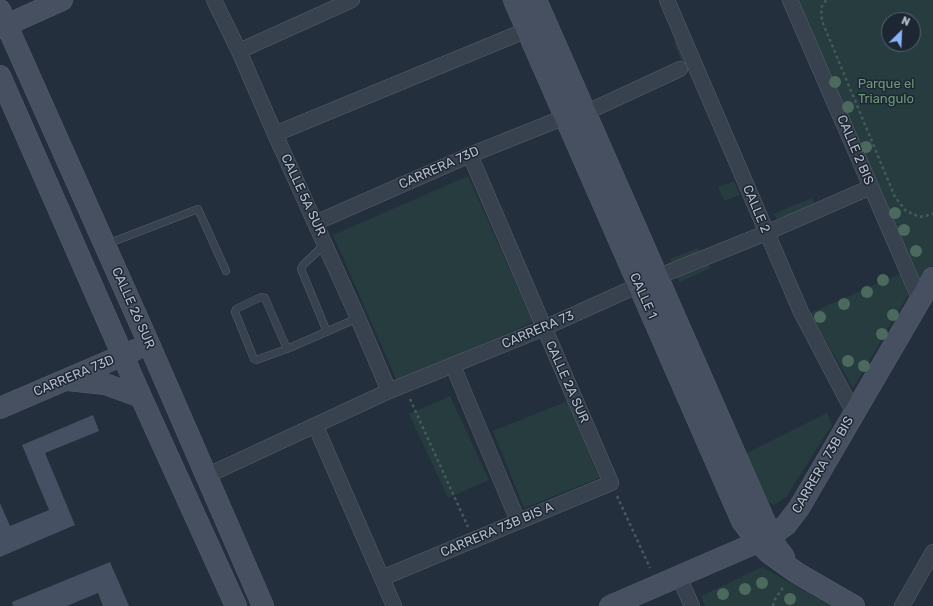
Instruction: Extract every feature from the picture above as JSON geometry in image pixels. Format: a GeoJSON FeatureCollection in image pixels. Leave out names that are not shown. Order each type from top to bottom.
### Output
{"type":"FeatureCollection","features":[{"type":"Feature","properties":{"kind":"street"},"geometry":{"type":"LineString","coordinates":[[2,21],[62,0]]}},
{"type":"Feature","properties":{"kind":"street","name":"CALLE 5A SUR"},"geometry":{"type":"LineString","coordinates":[[214,0],[239,51],[389,391]]}},
{"type":"Feature","properties":{"kind":"street"},"geometry":{"type":"LineString","coordinates":[[239,51],[352,0]]}},
{"type":"Feature","properties":{"kind":"street","name":"CALLE 1"},"geometry":{"type":"LineString","coordinates":[[514,0],[527,30],[546,49],[585,113],[657,277],[764,539],[791,578],[854,606]]}},
{"type":"Feature","properties":{"kind":"street","name":"CALLE 1"},"geometry":{"type":"LineString","coordinates":[[536,0],[546,49],[565,117],[742,521],[764,539]]}},
{"type":"Feature","properties":{"kind":"street","name":"CALLE 2"},"geometry":{"type":"LineString","coordinates":[[667,0],[801,312],[854,413]]}},
{"type":"Feature","properties":{"kind":"street","name":"CALLE 2 BIS"},"geometry":{"type":"LineString","coordinates":[[790,0],[920,300]]}},
{"type":"Feature","properties":{"kind":"street","name":"CALLE 26 SUR"},"geometry":{"type":"LineString","coordinates":[[2,21],[105,245],[263,606]]}},
{"type":"Feature","properties":{"kind":"street"},"geometry":{"type":"LineString","coordinates":[[275,134],[527,30]]}},
{"type":"Feature","properties":{"kind":"street"},"geometry":{"type":"LineString","coordinates":[[585,113],[680,69]]}},
{"type":"Feature","properties":{"kind":"street"},"geometry":{"type":"LineString","coordinates":[[0,76],[122,355],[236,606]]}},
{"type":"Feature","properties":{"kind":"street","name":"CARRERA 73D"},"geometry":{"type":"LineString","coordinates":[[315,223],[470,155],[565,117]]}},
{"type":"Feature","properties":{"kind":"street","name":"CALLE 2A SUR"},"geometry":{"type":"LineString","coordinates":[[470,155],[611,483]]}},
{"type":"Feature","properties":{"kind":"street","name":"CARRERA 73"},"geometry":{"type":"LineString","coordinates":[[206,476],[316,427],[389,391],[544,328],[657,277],[766,233],[871,187]]}},
{"type":"Feature","properties":{"kind":"street","name":"CARRERA 73B BIS"},"geometry":{"type":"LineString","coordinates":[[610,606],[764,539],[786,525],[799,508],[933,278]]}},
{"type":"Feature","properties":{"kind":"street","name":"CARRERA 73D"},"geometry":{"type":"LineString","coordinates":[[0,407],[149,344]]}},
{"type":"Feature","properties":{"kind":"street"},"geometry":{"type":"LineString","coordinates":[[453,366],[518,521]]}},
{"type":"Feature","properties":{"kind":"street"},"geometry":{"type":"LineString","coordinates":[[65,380],[105,384],[141,397]]}},
{"type":"Feature","properties":{"kind":"street"},"geometry":{"type":"LineString","coordinates":[[316,427],[394,606]]}},
{"type":"Feature","properties":{"kind":"street","name":"CARRERA 73B BIS A"},"geometry":{"type":"LineString","coordinates":[[382,578],[611,483]]}},
{"type":"Feature","properties":{"kind":"street"},"geometry":{"type":"LineString","coordinates":[[902,606],[933,552]]}},
{"type":"Feature","properties":{"kind":"street"},"geometry":{"type":"LineString","coordinates":[[679,577],[692,606]]}},
{"type":"Feature","properties":{"kind":"lane"},"geometry":{"type":"LineString","coordinates":[[105,245],[198,209],[226,272]]}},
{"type":"Feature","properties":{"kind":"lane"},"geometry":{"type":"LineString","coordinates":[[325,244],[303,265],[301,269],[327,332]]}},
{"type":"Feature","properties":{"kind":"lane"},"geometry":{"type":"LineString","coordinates":[[287,349],[265,298],[261,297],[236,309],[235,312],[254,359],[256,360],[287,349],[358,318]]}},
{"type":"Feature","properties":{"kind":"path"},"geometry":{"type":"LineString","coordinates":[[826,0],[820,8],[822,21],[896,197],[906,211],[920,217],[933,214]]}},
{"type":"Feature","properties":{"kind":"path"},"geometry":{"type":"LineString","coordinates":[[404,386],[474,540]]}},
{"type":"Feature","properties":{"kind":"path"},"geometry":{"type":"LineString","coordinates":[[611,483],[658,586]]}},
{"type":"Feature","properties":{"kind":"path"},"geometry":{"type":"LineString","coordinates":[[773,606],[774,600],[791,578]]}},
{"type":"Feature","properties":{"kind":"green space","name":"Parque el Triangulo"},"geometry":{"type":"Polygon","coordinates":[[[796,0],[933,0],[933,264],[925,278],[917,280],[796,0]]]}},
{"type":"Feature","properties":{"kind":"green space"},"geometry":{"type":"Polygon","coordinates":[[[680,40],[689,61],[682,62],[674,42],[680,40]]]}},
{"type":"Feature","properties":{"kind":"green space"},"geometry":{"type":"Polygon","coordinates":[[[468,176],[533,322],[397,381],[333,235],[468,176]]]}},
{"type":"Feature","properties":{"kind":"green space"},"geometry":{"type":"Polygon","coordinates":[[[734,181],[740,195],[724,201],[718,187],[734,181]]]}},
{"type":"Feature","properties":{"kind":"green space"},"geometry":{"type":"Polygon","coordinates":[[[812,198],[815,205],[777,219],[773,214],[812,198]]]}},
{"type":"Feature","properties":{"kind":"green space"},"geometry":{"type":"Polygon","coordinates":[[[698,248],[701,252],[672,264],[670,259],[698,248]]]}},
{"type":"Feature","properties":{"kind":"green space"},"geometry":{"type":"Polygon","coordinates":[[[708,264],[710,268],[680,282],[677,278],[708,264]]]}},
{"type":"Feature","properties":{"kind":"green space"},"geometry":{"type":"Polygon","coordinates":[[[902,273],[908,295],[853,388],[810,313],[902,273]]]}},
{"type":"Feature","properties":{"kind":"green space"},"geometry":{"type":"Polygon","coordinates":[[[450,396],[489,480],[448,498],[409,414],[450,396]]]}},
{"type":"Feature","properties":{"kind":"green space"},"geometry":{"type":"Polygon","coordinates":[[[568,401],[599,478],[524,508],[493,431],[568,401]]]}},
{"type":"Feature","properties":{"kind":"green space"},"geometry":{"type":"Polygon","coordinates":[[[827,413],[832,425],[786,497],[774,505],[768,502],[745,454],[827,413]]]}},
{"type":"Feature","properties":{"kind":"green space"},"geometry":{"type":"Polygon","coordinates":[[[762,567],[831,606],[705,606],[701,596],[762,567]]]}},
{"type":"Feature","properties":{"kind":"building"},"geometry":{"type":"Polygon","coordinates":[[[93,415],[99,431],[45,453],[75,525],[0,557],[0,503],[10,526],[49,510],[22,445],[93,415]]]}},
{"type":"Feature","properties":{"kind":"building"},"geometry":{"type":"Polygon","coordinates":[[[110,562],[129,606],[103,606],[98,593],[67,606],[13,606],[12,602],[110,562]]]}}]}
